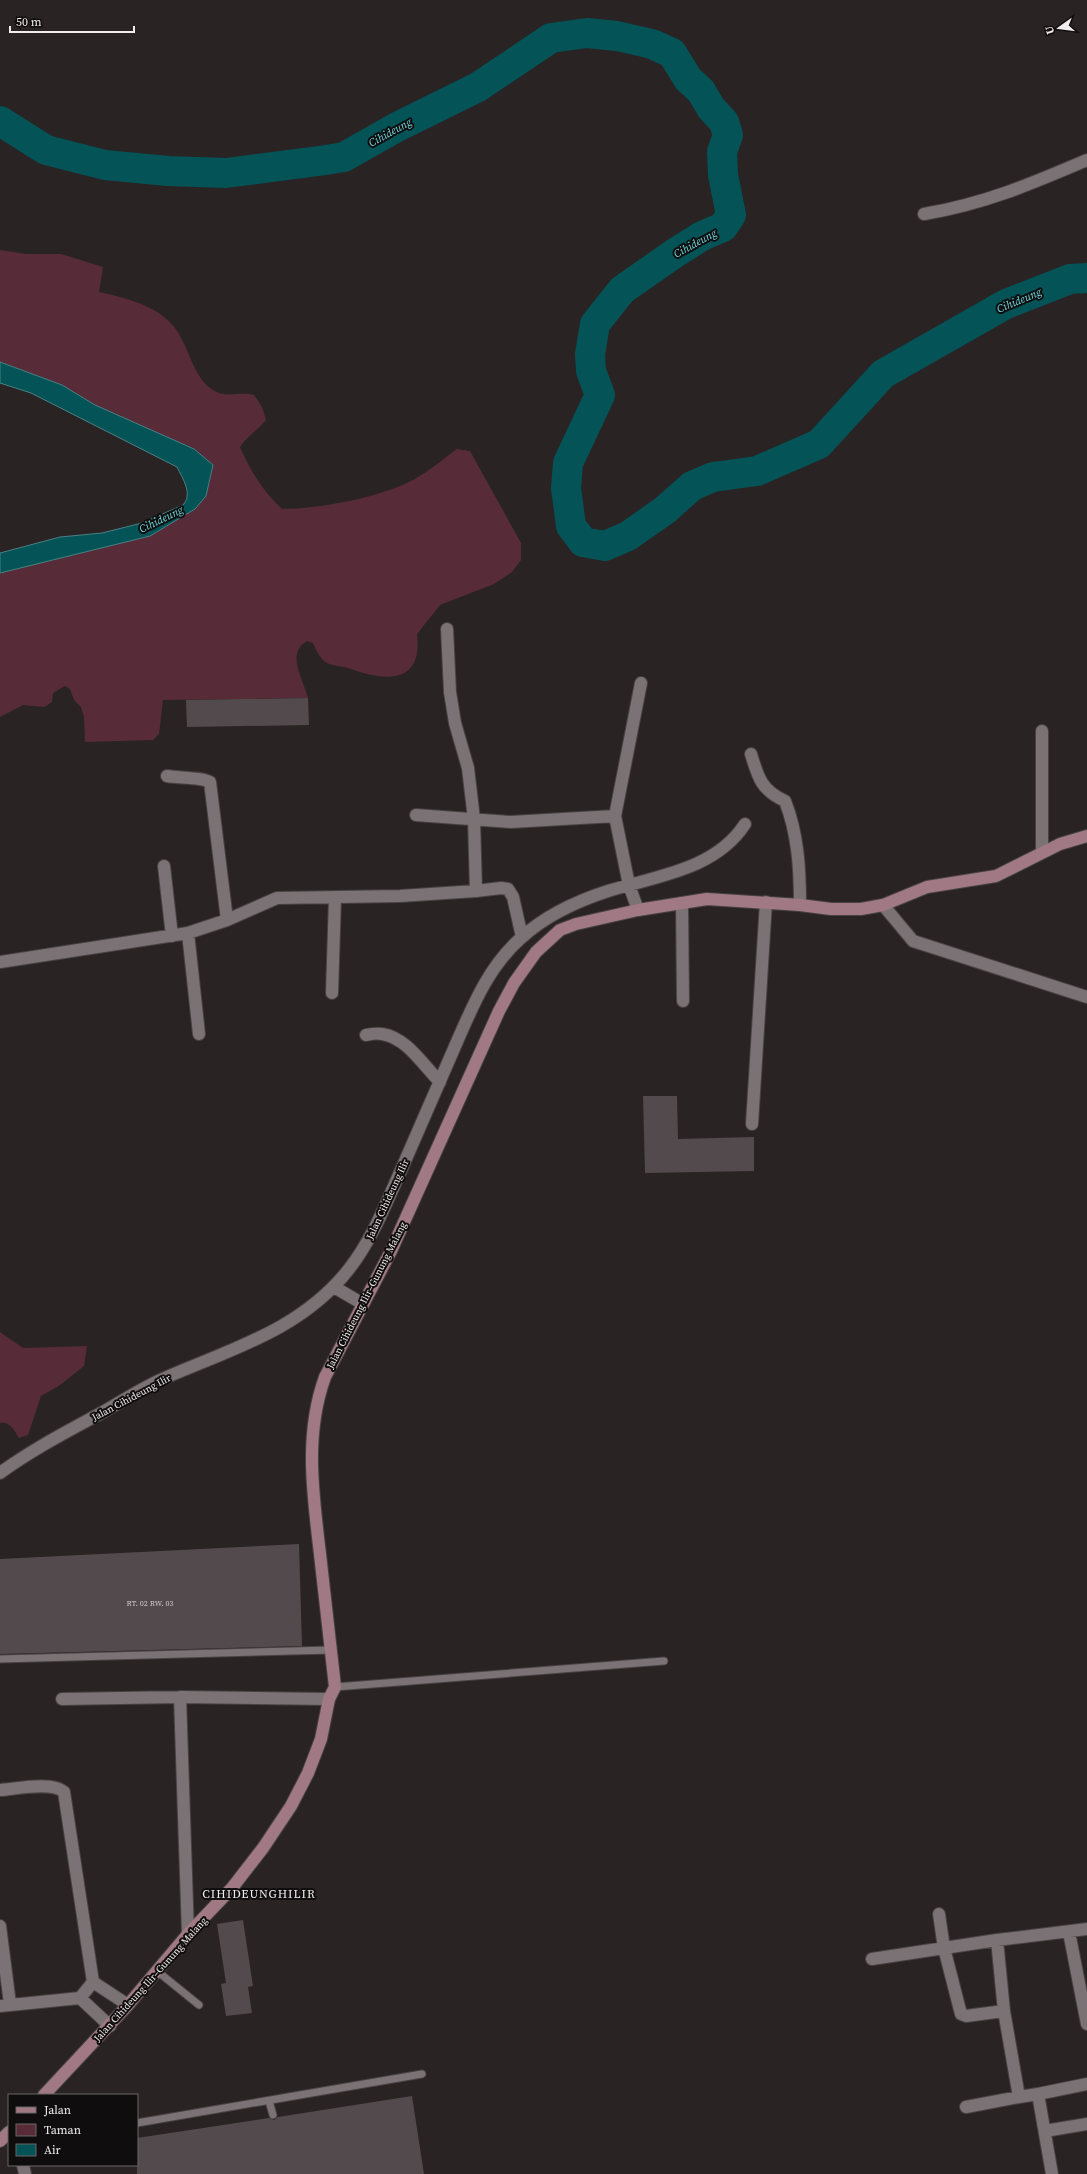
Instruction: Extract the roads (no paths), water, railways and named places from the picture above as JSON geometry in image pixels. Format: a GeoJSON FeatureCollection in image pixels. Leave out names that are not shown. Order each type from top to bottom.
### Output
{"type":"FeatureCollection","features":[{"type":"Feature","properties":{"kind":"main road","name":"Jalan Cihideung Ilir–Gunung Malang"},"geometry":{"type":"LineString","coordinates":[[45,2094],[110,2026],[188,1934],[232,1888],[263,1848],[291,1806],[308,1773],[321,1739],[329,1700],[335,1687],[312,1487],[311,1448],[314,1411],[325,1376],[391,1251],[499,1011],[525,966],[536,952],[560,930],[636,906],[682,903],[707,899],[800,904],[849,910],[883,905],[927,887],[996,876],[1060,844],[1087,836]]}},
{"type":"Feature","properties":{"kind":"main road"},"geometry":{"type":"LineString","coordinates":[[0,2141],[8,2133]]}},
{"type":"Feature","properties":{"kind":"street"},"geometry":{"type":"LineString","coordinates":[[924,214],[959,208],[995,198],[1087,160]]}},
{"type":"Feature","properties":{"kind":"street"},"geometry":{"type":"LineString","coordinates":[[447,629],[450,692],[455,723],[468,768],[474,819],[476,891]]}},
{"type":"Feature","properties":{"kind":"street"},"geometry":{"type":"LineString","coordinates":[[636,906],[629,888],[615,816],[641,683]]}},
{"type":"Feature","properties":{"kind":"street"},"geometry":{"type":"LineString","coordinates":[[1042,731],[1042,852]]}},
{"type":"Feature","properties":{"kind":"street"},"geometry":{"type":"LineString","coordinates":[[751,754],[760,781],[771,795],[785,801],[788,808],[796,840],[800,876],[800,904]]}},
{"type":"Feature","properties":{"kind":"street"},"geometry":{"type":"LineString","coordinates":[[167,776],[184,779],[204,779],[210,782],[227,920]]}},
{"type":"Feature","properties":{"kind":"street"},"geometry":{"type":"LineString","coordinates":[[416,815],[511,822],[615,816]]}},
{"type":"Feature","properties":{"kind":"street","name":"Jalan Cihideung Ilir"},"geometry":{"type":"LineString","coordinates":[[0,1473],[32,1451],[165,1377],[230,1352],[310,1309],[334,1287],[360,1254],[374,1230],[483,986],[494,967],[522,937],[543,921],[573,905],[629,888],[703,861],[721,851],[737,836],[745,824]]}},
{"type":"Feature","properties":{"kind":"street"},"geometry":{"type":"LineString","coordinates":[[164,866],[172,936]]}},
{"type":"Feature","properties":{"kind":"street"},"geometry":{"type":"LineString","coordinates":[[0,962],[188,933],[227,920],[277,898],[308,896],[335,898],[476,891],[501,888],[508,889],[513,896],[517,908],[522,937]]}},
{"type":"Feature","properties":{"kind":"street"},"geometry":{"type":"LineString","coordinates":[[332,993],[335,898]]}},
{"type":"Feature","properties":{"kind":"street"},"geometry":{"type":"LineString","coordinates":[[752,1124],[766,902]]}},
{"type":"Feature","properties":{"kind":"street"},"geometry":{"type":"LineString","coordinates":[[682,903],[683,1001]]}},
{"type":"Feature","properties":{"kind":"street"},"geometry":{"type":"LineString","coordinates":[[883,905],[912,941],[1087,997]]}},
{"type":"Feature","properties":{"kind":"street"},"geometry":{"type":"LineString","coordinates":[[188,933],[199,1034]]}},
{"type":"Feature","properties":{"kind":"street"},"geometry":{"type":"LineString","coordinates":[[366,1035],[381,1033],[393,1037],[407,1048],[440,1082]]}},
{"type":"Feature","properties":{"kind":"street"},"geometry":{"type":"LineString","coordinates":[[334,1287],[363,1304]]}},
{"type":"Feature","properties":{"kind":"street"},"geometry":{"type":"LineString","coordinates":[[62,1699],[180,1697],[329,1700]]}},
{"type":"Feature","properties":{"kind":"street"},"geometry":{"type":"LineString","coordinates":[[180,1697],[188,1934]]}},
{"type":"Feature","properties":{"kind":"street"},"geometry":{"type":"LineString","coordinates":[[0,1790],[51,1786],[60,1788],[64,1792],[92,1982],[80,1998],[5,2005],[0,1926]]}},
{"type":"Feature","properties":{"kind":"street"},"geometry":{"type":"LineString","coordinates":[[939,1914],[944,1948],[961,2014],[966,2016],[1004,2011]]}},
{"type":"Feature","properties":{"kind":"street"},"geometry":{"type":"LineString","coordinates":[[872,1959],[997,1940],[1087,1930]]}},
{"type":"Feature","properties":{"kind":"street"},"geometry":{"type":"LineString","coordinates":[[1069,1932],[1087,2024]]}},
{"type":"Feature","properties":{"kind":"street"},"geometry":{"type":"LineString","coordinates":[[997,1940],[1004,2011],[1020,2097]]}},
{"type":"Feature","properties":{"kind":"street"},"geometry":{"type":"LineString","coordinates":[[92,1982],[128,2005]]}},
{"type":"Feature","properties":{"kind":"street"},"geometry":{"type":"LineString","coordinates":[[80,1998],[110,2026]]}},
{"type":"Feature","properties":{"kind":"street"},"geometry":{"type":"LineString","coordinates":[[966,2107],[1087,2084]]}},
{"type":"Feature","properties":{"kind":"street"},"geometry":{"type":"LineString","coordinates":[[1038,2094],[1052,2174]]}},
{"type":"Feature","properties":{"kind":"street"},"geometry":{"type":"LineString","coordinates":[[1045,2131],[1087,2124]]}},
{"type":"Feature","properties":{"kind":"lane"},"geometry":{"type":"LineString","coordinates":[[0,1659],[330,1650]]}},
{"type":"Feature","properties":{"kind":"lane"},"geometry":{"type":"LineString","coordinates":[[335,1687],[664,1661]]}},
{"type":"Feature","properties":{"kind":"lane"},"geometry":{"type":"LineString","coordinates":[[157,1971],[199,2006]]}},
{"type":"Feature","properties":{"kind":"lane"},"geometry":{"type":"LineString","coordinates":[[138,2123],[422,2074]]}},
{"type":"Feature","properties":{"kind":"lane"},"geometry":{"type":"LineString","coordinates":[[269,2101],[274,2115]]}},
{"type":"Feature","properties":{"kind":"water"},"geometry":{"type":"Polygon","coordinates":[[[0,362],[62,385],[95,405],[194,449],[213,465],[206,496],[195,509],[150,536],[0,573],[0,553],[60,537],[102,533],[142,523],[183,505],[186,501],[187,491],[177,467],[31,393],[0,383],[0,362]]]}},
{"type":"Feature","properties":{"kind":"waterway","name":"Cihideung"},"geometry":{"type":"LineString","coordinates":[[0,121],[46,150],[105,165],[168,171],[226,173],[344,157],[397,127],[478,87],[551,38],[587,33],[617,36],[652,44],[672,53],[688,79],[701,91],[711,108],[724,122],[728,135],[722,152],[723,175],[731,215],[723,227],[702,236],[622,290],[595,324],[590,354],[591,371],[600,395],[568,463],[566,488],[571,526],[583,542],[605,546],[628,536],[665,510],[692,486],[713,477],[757,471],[819,444],[883,374],[1006,304],[1070,279],[1087,278]]}},
{"type":"Feature","properties":{"kind":"district","name":"CIHIDEUNGHILIR"},"geometry":{"type":"Point","coordinates":[259,1894]}}]}
